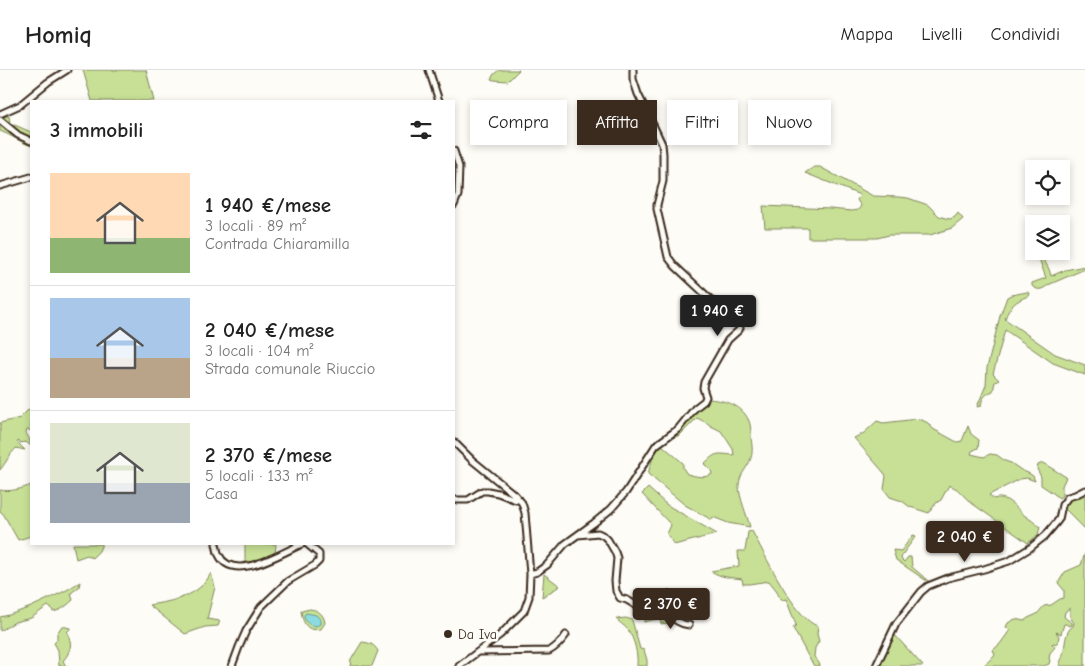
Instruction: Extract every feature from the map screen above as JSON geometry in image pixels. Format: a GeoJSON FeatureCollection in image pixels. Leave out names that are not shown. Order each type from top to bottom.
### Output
{"type":"FeatureCollection","features":[{"type":"Feature","properties":{"kind":"street"},"geometry":{"type":"LineString","coordinates":[[0,114],[20,105],[48,82],[67,70]]}},
{"type":"Feature","properties":{"kind":"street"},"geometry":{"type":"LineString","coordinates":[[429,70],[439,100]]}},
{"type":"Feature","properties":{"kind":"street"},"geometry":{"type":"LineString","coordinates":[[530,574],[537,572],[547,565],[561,549],[611,509],[626,492],[656,445],[678,429],[695,408],[704,401],[706,397],[703,388],[704,382],[728,340],[740,328],[668,257],[657,205],[663,181],[662,144],[656,128],[638,94],[633,79],[633,70]]}},
{"type":"Feature","properties":{"kind":"street"},"geometry":{"type":"LineString","coordinates":[[0,120],[18,135],[30,141]]}},
{"type":"Feature","properties":{"kind":"street"},"geometry":{"type":"LineString","coordinates":[[455,154],[459,167],[458,195],[455,202]]}},
{"type":"Feature","properties":{"kind":"street"},"geometry":{"type":"LineString","coordinates":[[0,186],[30,177]]}},
{"type":"Feature","properties":{"kind":"street"},"geometry":{"type":"LineString","coordinates":[[455,443],[472,460],[516,494],[521,501],[525,514],[530,574],[529,597],[524,611],[500,636],[459,666]]}},
{"type":"Feature","properties":{"kind":"street"},"geometry":{"type":"LineString","coordinates":[[876,666],[896,624],[928,586],[948,578],[1009,561],[1016,557],[1045,536],[1058,519],[1062,506],[1068,497],[1085,490]]}},
{"type":"Feature","properties":{"kind":"street"},"geometry":{"type":"LineString","coordinates":[[455,500],[468,500],[482,492],[488,491],[521,501]]}},
{"type":"Feature","properties":{"kind":"street"},"geometry":{"type":"LineString","coordinates":[[578,535],[598,533],[608,540],[615,552],[615,586],[620,598],[644,610],[663,610],[696,598]]}},
{"type":"Feature","properties":{"kind":"street"},"geometry":{"type":"LineString","coordinates":[[216,545],[218,555],[225,564],[246,567],[263,562],[300,545]]}},
{"type":"Feature","properties":{"kind":"street"},"geometry":{"type":"LineString","coordinates":[[232,666],[246,631],[261,607],[288,581],[319,561],[320,554],[309,545]]}},
{"type":"Feature","properties":{"kind":"street"},"geometry":{"type":"LineString","coordinates":[[663,610],[682,625],[690,625]]}},
{"type":"Feature","properties":{"kind":"street"},"geometry":{"type":"LineString","coordinates":[[477,652],[549,651],[556,648],[566,635]]}},
{"type":"Feature","properties":{"kind":"green space"},"geometry":{"type":"Polygon","coordinates":[[[83,70],[146,70],[154,100],[92,100],[83,70]]]}},
{"type":"Feature","properties":{"kind":"green space"},"geometry":{"type":"Polygon","coordinates":[[[499,70],[519,70],[508,81],[491,79],[499,70]]]}},
{"type":"Feature","properties":{"kind":"green space"},"geometry":{"type":"Polygon","coordinates":[[[9,116],[10,123],[30,132],[30,146],[0,131],[0,124],[2,122],[0,117],[9,116]]]}},
{"type":"Feature","properties":{"kind":"green space"},"geometry":{"type":"Polygon","coordinates":[[[814,167],[820,167],[873,196],[908,198],[928,205],[939,216],[950,219],[958,213],[963,219],[952,228],[930,235],[889,235],[877,238],[808,238],[808,228],[765,228],[763,206],[858,210],[861,206],[857,200],[860,195],[805,173],[814,167]]]}},
{"type":"Feature","properties":{"kind":"green space"},"geometry":{"type":"Polygon","coordinates":[[[1040,260],[1043,260],[1046,263],[1051,276],[1065,270],[1085,266],[1085,269],[1042,289],[1036,289],[1032,286],[1032,283],[1046,278],[1040,260]]]}},
{"type":"Feature","properties":{"kind":"green space"},"geometry":{"type":"Polygon","coordinates":[[[1029,293],[1028,296],[1014,305],[1005,319],[1055,354],[1085,365],[1085,375],[1053,363],[1005,330],[993,374],[999,380],[995,382],[993,391],[983,398],[981,406],[977,407],[986,385],[987,368],[1000,316],[1007,297],[1029,293]]]}},
{"type":"Feature","properties":{"kind":"green space"},"geometry":{"type":"Polygon","coordinates":[[[708,399],[720,400],[736,406],[745,414],[750,423],[752,456],[740,478],[739,490],[750,527],[728,523],[713,517],[712,520],[685,505],[648,474],[654,455],[662,445],[683,463],[683,468],[687,474],[703,477],[712,474],[711,470],[704,464],[712,457],[720,454],[734,455],[733,449],[721,431],[697,418],[680,435],[673,438],[674,434],[681,429],[692,413],[708,399]]]}},
{"type":"Feature","properties":{"kind":"green space"},"geometry":{"type":"Polygon","coordinates":[[[30,408],[30,430],[27,430],[26,433],[30,445],[26,442],[17,442],[25,450],[16,448],[0,470],[0,423],[20,418],[30,408]]]}},
{"type":"Feature","properties":{"kind":"green space"},"geometry":{"type":"Polygon","coordinates":[[[913,419],[928,423],[933,429],[957,442],[962,441],[968,426],[971,434],[979,440],[978,448],[972,451],[971,454],[984,457],[990,454],[997,455],[1033,476],[1035,481],[1027,478],[1020,479],[989,495],[994,499],[1003,498],[1010,502],[1040,527],[1038,535],[1028,543],[970,502],[957,489],[949,485],[941,500],[936,503],[929,513],[910,507],[902,501],[890,497],[884,489],[885,474],[854,438],[864,433],[877,421],[883,423],[913,419]]]}},
{"type":"Feature","properties":{"kind":"green space"},"geometry":{"type":"Polygon","coordinates":[[[1043,463],[1066,477],[1062,486],[1062,496],[1059,498],[1041,485],[1041,477],[1037,469],[1038,465],[1043,463]]]}},
{"type":"Feature","properties":{"kind":"green space"},"geometry":{"type":"Polygon","coordinates":[[[30,485],[30,536],[18,540],[0,511],[0,490],[7,491],[30,485]]]}},
{"type":"Feature","properties":{"kind":"green space"},"geometry":{"type":"Polygon","coordinates":[[[648,488],[667,505],[717,534],[674,545],[667,534],[671,525],[642,494],[648,488]]]}},
{"type":"Feature","properties":{"kind":"green space"},"geometry":{"type":"Polygon","coordinates":[[[1085,493],[1085,529],[1064,508],[1069,498],[1085,493]]]}},
{"type":"Feature","properties":{"kind":"green space"},"geometry":{"type":"Polygon","coordinates":[[[752,531],[790,599],[809,621],[818,626],[817,634],[819,641],[815,648],[814,657],[820,666],[814,666],[793,628],[796,625],[786,599],[783,600],[779,597],[769,581],[743,584],[742,579],[722,576],[711,571],[739,566],[738,551],[745,551],[748,532],[752,531]]]}},
{"type":"Feature","properties":{"kind":"green space"},"geometry":{"type":"Polygon","coordinates":[[[913,535],[916,536],[901,559],[904,562],[908,557],[911,557],[912,567],[932,584],[896,560],[893,550],[901,551],[913,535]]]}},
{"type":"Feature","properties":{"kind":"green space"},"geometry":{"type":"Polygon","coordinates":[[[73,545],[102,545],[92,558],[87,555],[76,559],[73,545]]]}},
{"type":"Feature","properties":{"kind":"green space"},"geometry":{"type":"Polygon","coordinates":[[[245,545],[276,545],[275,556],[245,566],[245,545]]]}},
{"type":"Feature","properties":{"kind":"green space"},"geometry":{"type":"Polygon","coordinates":[[[1085,553],[1085,666],[1060,666],[1067,635],[1074,623],[1070,617],[1070,608],[1065,612],[1064,617],[1072,625],[1064,624],[1061,634],[1056,632],[1059,636],[1058,641],[1056,644],[1052,644],[1055,647],[1050,653],[1049,664],[1044,666],[983,666],[995,654],[993,650],[1010,630],[1006,627],[1008,623],[1015,619],[1024,621],[1037,614],[1044,606],[1051,605],[1064,598],[1064,590],[1058,583],[1065,572],[1081,565],[1085,553]]]}},
{"type":"Feature","properties":{"kind":"green space"},"geometry":{"type":"Polygon","coordinates":[[[211,573],[215,587],[207,619],[220,621],[218,626],[205,627],[185,634],[149,605],[167,602],[192,593],[200,588],[211,573]]]}},
{"type":"Feature","properties":{"kind":"green space"},"geometry":{"type":"Polygon","coordinates":[[[544,574],[560,586],[542,597],[544,574]]]}},
{"type":"Feature","properties":{"kind":"green space"},"geometry":{"type":"Polygon","coordinates":[[[80,582],[79,587],[71,593],[73,600],[64,608],[53,612],[48,606],[31,618],[15,622],[0,631],[0,617],[31,607],[80,582]]]}},
{"type":"Feature","properties":{"kind":"green space"},"geometry":{"type":"Polygon","coordinates":[[[668,589],[673,605],[667,607],[668,618],[676,622],[661,624],[660,618],[644,622],[642,610],[649,610],[647,592],[668,591],[668,589]]]}},
{"type":"Feature","properties":{"kind":"green space"},"geometry":{"type":"Polygon","coordinates":[[[310,609],[318,611],[322,615],[325,623],[321,629],[316,630],[306,626],[301,611],[310,609]]]}},
{"type":"Feature","properties":{"kind":"green space"},"geometry":{"type":"Polygon","coordinates":[[[626,618],[632,620],[640,649],[644,650],[647,666],[637,666],[632,638],[627,629],[616,619],[626,618]]]}},
{"type":"Feature","properties":{"kind":"green space"},"geometry":{"type":"Polygon","coordinates":[[[62,626],[70,628],[67,632],[70,647],[63,661],[66,666],[59,666],[58,650],[54,643],[57,640],[57,633],[62,626]]]}},
{"type":"Feature","properties":{"kind":"green space"},"geometry":{"type":"Polygon","coordinates":[[[893,633],[923,666],[879,666],[893,633]]]}},
{"type":"Feature","properties":{"kind":"green space"},"geometry":{"type":"Polygon","coordinates":[[[362,642],[372,644],[378,651],[372,666],[350,666],[351,660],[362,642]]]}},
{"type":"Feature","properties":{"kind":"water"},"geometry":{"type":"Polygon","coordinates":[[[306,613],[316,615],[320,619],[320,624],[315,626],[310,624],[305,618],[304,615],[306,613]]]}},
{"type":"Feature","properties":{"kind":"place","name":"Da Iva"},"geometry":{"type":"Point","coordinates":[448,634]}}]}
